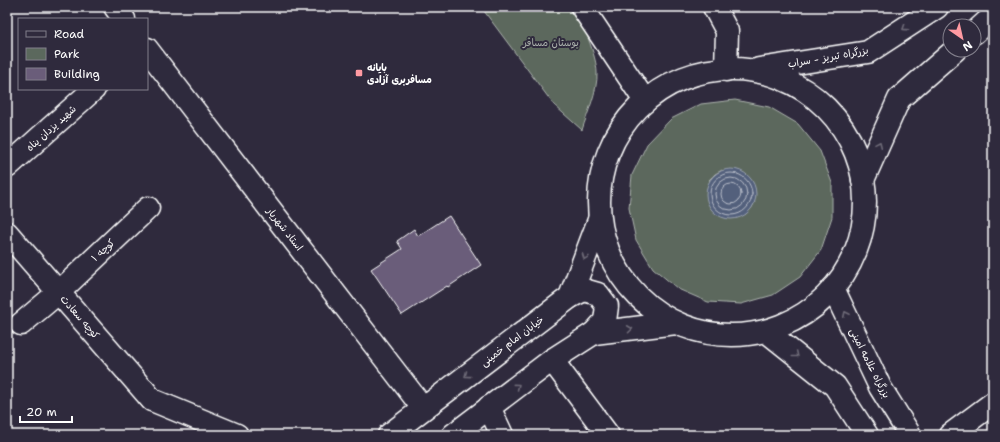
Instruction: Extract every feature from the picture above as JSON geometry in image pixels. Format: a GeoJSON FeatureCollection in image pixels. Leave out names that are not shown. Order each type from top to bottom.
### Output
{"type":"FeatureCollection","features":[{"type":"Feature","properties":{"kind":"main road"},"geometry":{"type":"LineString","coordinates":[[115,7],[123,18]]}},
{"type":"Feature","properties":{"kind":"main road"},"geometry":{"type":"LineString","coordinates":[[582,7],[645,101]]}},
{"type":"Feature","properties":{"kind":"main road"},"geometry":{"type":"LineString","coordinates":[[714,7],[727,31],[726,70]]}},
{"type":"Feature","properties":{"kind":"main road","name":"بزرگراه تبریز - سراب"},"geometry":{"type":"LineString","coordinates":[[753,70],[868,52],[937,7]]}},
{"type":"Feature","properties":{"kind":"main road"},"geometry":{"type":"LineString","coordinates":[[982,26],[993,16]]}},
{"type":"Feature","properties":{"kind":"main road","name":"استاد شهریار"},"geometry":{"type":"LineString","coordinates":[[148,50],[423,408]]}},
{"type":"Feature","properties":{"kind":"main road"},"geometry":{"type":"LineString","coordinates":[[863,180],[899,98],[946,58]]}},
{"type":"Feature","properties":{"kind":"main road"},"geometry":{"type":"LineString","coordinates":[[570,297],[599,220],[601,176],[616,135],[645,101],[678,80],[715,70],[753,70],[780,78],[805,90],[826,108],[844,129],[856,153],[863,180],[864,218],[854,256],[833,288],[803,315],[766,331],[720,335],[676,323],[639,299],[612,263],[599,220]]}},
{"type":"Feature","properties":{"kind":"main road","name":"شهید یزدان پناه"},"geometry":{"type":"LineString","coordinates":[[7,167],[93,90]]}},
{"type":"Feature","properties":{"kind":"main road","name":"کوچه ۱"},"geometry":{"type":"LineString","coordinates":[[21,324],[58,292],[148,208]]}},
{"type":"Feature","properties":{"kind":"main road","name":"کوچه سعادت"},"geometry":{"type":"LineString","coordinates":[[7,233],[152,400],[237,435]]}},
{"type":"Feature","properties":{"kind":"main road","name":"بزرگراه علامه امینی"},"geometry":{"type":"LineString","coordinates":[[833,288],[880,387],[910,435]]}},
{"type":"Feature","properties":{"kind":"main road"},"geometry":{"type":"LineString","coordinates":[[453,435],[552,360],[594,333],[605,321],[607,306],[598,294],[584,290],[570,297]]}},
{"type":"Feature","properties":{"kind":"main road","name":"خیابان امام خمینی"},"geometry":{"type":"LineString","coordinates":[[388,435],[570,297]]}},
{"type":"Feature","properties":{"kind":"main road"},"geometry":{"type":"LineString","coordinates":[[594,333],[676,323]]}},
{"type":"Feature","properties":{"kind":"main road"},"geometry":{"type":"LineString","coordinates":[[766,331],[835,386],[867,435]]}},
{"type":"Feature","properties":{"kind":"main road"},"geometry":{"type":"LineString","coordinates":[[552,360],[608,435]]}},
{"type":"Feature","properties":{"kind":"main road","name":"کوچه سعادت"},"geometry":{"type":"LineString","coordinates":[[135,380],[152,400]]}},
{"type":"Feature","properties":{"kind":"main road"},"geometry":{"type":"LineString","coordinates":[[950,435],[993,403]]}},
{"type":"Feature","properties":{"kind":"main road"},"geometry":{"type":"LineString","coordinates":[[489,407],[502,435]]}},
{"type":"Feature","properties":{"kind":"green space","name":"بوستان مسافر"},"geometry":{"type":"Polygon","coordinates":[[[481,7],[574,7],[592,49],[597,73],[596,87],[582,130],[554,105],[481,7]]]}},
{"type":"Feature","properties":{"kind":"green space"},"geometry":{"type":"Polygon","coordinates":[[[735,100],[769,107],[798,124],[820,151],[832,183],[832,217],[821,250],[800,277],[773,295],[741,304],[708,302],[678,289],[653,268],[636,240],[629,208],[632,175],[647,144],[671,119],[701,104],[735,100]],[[722,170],[709,180],[745,215],[755,202],[722,170]]]}},
{"type":"Feature","properties":{"kind":"water"},"geometry":{"type":"Polygon","coordinates":[[[726,169],[736,169],[749,176],[756,189],[756,199],[749,212],[736,219],[726,219],[717,215],[710,208],[706,199],[706,189],[710,180],[717,173],[726,169]]]}},
{"type":"Feature","properties":{"kind":"building"},"geometry":{"type":"Polygon","coordinates":[[[449,216],[481,265],[402,315],[371,269],[402,249],[397,241],[414,229],[418,236],[449,216]]]}},
{"type":"Feature","properties":{"kind":"place","name":"پایانه مسافربری آزادی"},"geometry":{"type":"Point","coordinates":[359,73]}}]}
